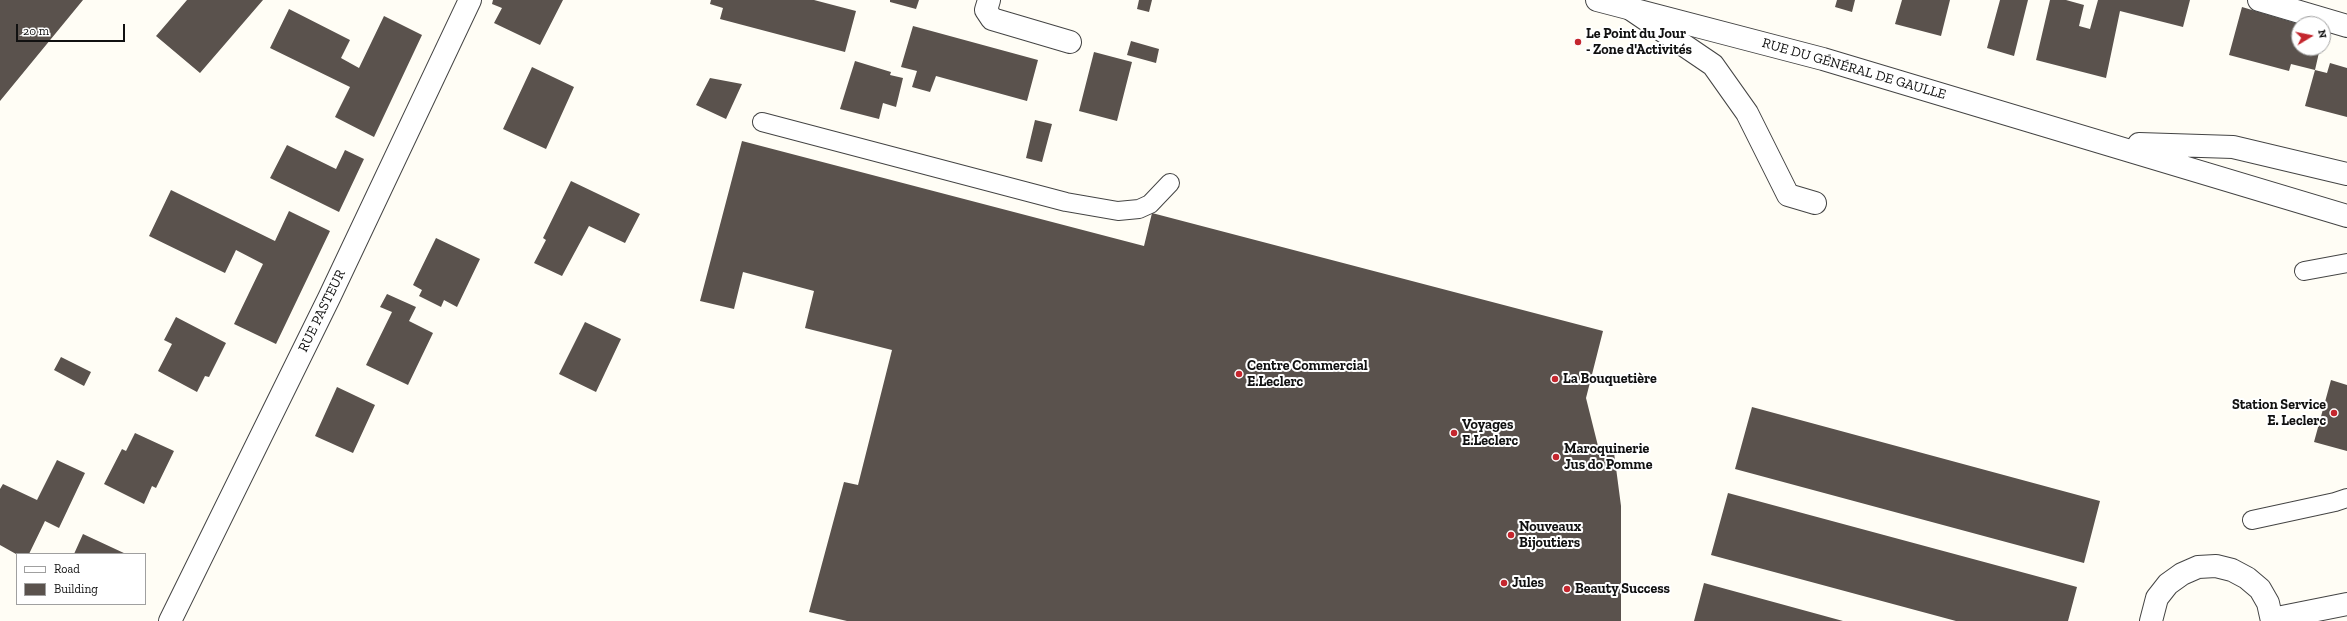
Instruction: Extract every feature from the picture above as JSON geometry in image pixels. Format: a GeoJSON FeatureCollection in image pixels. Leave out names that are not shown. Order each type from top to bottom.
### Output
{"type":"FeatureCollection","features":[{"type":"Feature","properties":{"kind":"street","name":"RUE PASTEUR"},"geometry":{"type":"LineString","coordinates":[[170,621],[329,298],[470,0]]}},
{"type":"Feature","properties":{"kind":"street"},"geometry":{"type":"LineString","coordinates":[[988,0],[986,10],[992,19],[1070,42]]}},
{"type":"Feature","properties":{"kind":"street","name":"RUE DU GÉNÉRAL DE GAULLE"},"geometry":{"type":"LineString","coordinates":[[1597,0],[1823,59],[2110,144]]}},
{"type":"Feature","properties":{"kind":"street"},"geometry":{"type":"LineString","coordinates":[[2259,0],[2347,26]]}},
{"type":"Feature","properties":{"kind":"street"},"geometry":{"type":"LineString","coordinates":[[1632,10],[1713,65],[1747,114],[1788,195],[1815,203]]}},
{"type":"Feature","properties":{"kind":"street"},"geometry":{"type":"LineString","coordinates":[[2110,144],[2233,147],[2347,174]]}},
{"type":"Feature","properties":{"kind":"street"},"geometry":{"type":"LineString","coordinates":[[2110,144],[2347,216]]}},
{"type":"Feature","properties":{"kind":"street"},"geometry":{"type":"LineString","coordinates":[[2151,621],[2157,598],[2168,584],[2182,574],[2198,567],[2216,566],[2232,570],[2247,578],[2260,589],[2268,603],[2272,620],[2347,604]]}},
{"type":"Feature","properties":{"kind":"lane"},"geometry":{"type":"LineString","coordinates":[[762,122],[1066,202],[1118,211],[1139,209],[1150,204],[1170,183]]}},
{"type":"Feature","properties":{"kind":"lane"},"geometry":{"type":"LineString","coordinates":[[2304,271],[2347,263]]}},
{"type":"Feature","properties":{"kind":"lane"},"geometry":{"type":"LineString","coordinates":[[2252,520],[2347,498]]}},
{"type":"Feature","properties":{"kind":"building"},"geometry":{"type":"Polygon","coordinates":[[[0,0],[83,0],[0,101],[0,0]]]}},
{"type":"Feature","properties":{"kind":"building"},"geometry":{"type":"Polygon","coordinates":[[[187,0],[263,0],[200,73],[156,36],[187,0]]]}},
{"type":"Feature","properties":{"kind":"building"},"geometry":{"type":"Polygon","coordinates":[[[493,0],[563,0],[540,45],[494,23],[502,8],[492,4],[493,0]]]}},
{"type":"Feature","properties":{"kind":"building"},"geometry":{"type":"Polygon","coordinates":[[[711,0],[814,0],[856,11],[845,52],[720,19],[723,8],[710,4],[711,0]]]}},
{"type":"Feature","properties":{"kind":"building"},"geometry":{"type":"Polygon","coordinates":[[[890,0],[919,0],[916,9],[890,2],[890,0]]]}},
{"type":"Feature","properties":{"kind":"building"},"geometry":{"type":"Polygon","coordinates":[[[1139,0],[1152,0],[1149,12],[1137,9],[1139,0]]]}},
{"type":"Feature","properties":{"kind":"building"},"geometry":{"type":"Polygon","coordinates":[[[1837,0],[1855,0],[1852,12],[1835,7],[1837,0]]]}},
{"type":"Feature","properties":{"kind":"building"},"geometry":{"type":"Polygon","coordinates":[[[1902,0],[1950,0],[1941,36],[1895,24],[1902,0]]]}},
{"type":"Feature","properties":{"kind":"building"},"geometry":{"type":"Polygon","coordinates":[[[2000,0],[2028,0],[2014,56],[1987,48],[2000,0]]]}},
{"type":"Feature","properties":{"kind":"building"},"geometry":{"type":"Polygon","coordinates":[[[2050,0],[2066,0],[2084,5],[2079,26],[2090,29],[2098,0],[2190,0],[2183,27],[2120,11],[2106,78],[2036,60],[2050,0]]]}},
{"type":"Feature","properties":{"kind":"building"},"geometry":{"type":"Polygon","coordinates":[[[2242,7],[2291,22],[2291,56],[2318,56],[2315,70],[2291,64],[2289,71],[2229,55],[2242,7]]]}},
{"type":"Feature","properties":{"kind":"building"},"geometry":{"type":"Polygon","coordinates":[[[289,9],[350,40],[341,58],[359,68],[384,16],[422,35],[374,137],[335,117],[350,87],[270,48],[289,9]]]}},
{"type":"Feature","properties":{"kind":"building"},"geometry":{"type":"Polygon","coordinates":[[[913,26],[1038,60],[1027,101],[936,76],[930,92],[912,87],[917,71],[901,67],[913,26]]]}},
{"type":"Feature","properties":{"kind":"building"},"geometry":{"type":"Polygon","coordinates":[[[1131,41],[1159,49],[1156,63],[1127,55],[1131,41]]]}},
{"type":"Feature","properties":{"kind":"building"},"geometry":{"type":"Polygon","coordinates":[[[1094,52],[1132,62],[1117,121],[1079,111],[1094,52]]]}},
{"type":"Feature","properties":{"kind":"building"},"geometry":{"type":"Polygon","coordinates":[[[855,61],[891,72],[890,75],[903,78],[896,107],[883,103],[879,119],[840,109],[855,61]]]}},
{"type":"Feature","properties":{"kind":"building"},"geometry":{"type":"Polygon","coordinates":[[[2330,63],[2347,68],[2347,117],[2305,106],[2315,70],[2327,73],[2330,63]]]}},
{"type":"Feature","properties":{"kind":"building"},"geometry":{"type":"Polygon","coordinates":[[[532,67],[574,87],[546,149],[503,129],[532,67]]]}},
{"type":"Feature","properties":{"kind":"building"},"geometry":{"type":"Polygon","coordinates":[[[710,78],[742,84],[726,119],[696,105],[710,78]]]}},
{"type":"Feature","properties":{"kind":"building"},"geometry":{"type":"Polygon","coordinates":[[[1035,120],[1052,124],[1042,162],[1026,158],[1035,120]]]}},
{"type":"Feature","properties":{"kind":"building","name":"Centre Commercial E.Leclerc"},"geometry":{"type":"Polygon","coordinates":[[[742,141],[1144,246],[1152,213],[1603,331],[1586,398],[1598,446],[1613,445],[1621,506],[1621,621],[847,621],[809,612],[844,482],[858,485],[892,350],[805,328],[814,291],[743,272],[734,309],[700,301],[742,141]]]}},
{"type":"Feature","properties":{"kind":"building"},"geometry":{"type":"Polygon","coordinates":[[[287,145],[336,169],[345,150],[364,159],[339,212],[270,178],[287,145]]]}},
{"type":"Feature","properties":{"kind":"building"},"geometry":{"type":"Polygon","coordinates":[[[571,181],[640,214],[625,243],[589,226],[562,276],[534,263],[546,240],[543,238],[571,181]]]}},
{"type":"Feature","properties":{"kind":"building"},"geometry":{"type":"Polygon","coordinates":[[[171,190],[275,241],[289,211],[330,231],[276,344],[234,324],[263,264],[236,250],[225,273],[149,236],[171,190]]]}},
{"type":"Feature","properties":{"kind":"building"},"geometry":{"type":"Polygon","coordinates":[[[436,238],[480,259],[457,307],[444,300],[441,307],[419,296],[422,290],[413,285],[436,238]]]}},
{"type":"Feature","properties":{"kind":"building"},"geometry":{"type":"Polygon","coordinates":[[[387,294],[416,307],[409,321],[433,333],[408,385],[366,365],[392,312],[380,307],[387,294]]]}},
{"type":"Feature","properties":{"kind":"building"},"geometry":{"type":"Polygon","coordinates":[[[176,317],[226,343],[209,377],[205,376],[197,392],[158,371],[172,344],[164,340],[176,317]]]}},
{"type":"Feature","properties":{"kind":"building"},"geometry":{"type":"Polygon","coordinates":[[[585,322],[621,339],[596,392],[559,374],[585,322]]]}},
{"type":"Feature","properties":{"kind":"building"},"geometry":{"type":"Polygon","coordinates":[[[61,357],[91,372],[84,386],[54,370],[61,357]]]}},
{"type":"Feature","properties":{"kind":"building","name":"Station Service E. Leclerc"},"geometry":{"type":"Polygon","coordinates":[[[2331,380],[2347,385],[2347,451],[2314,442],[2331,380]]]}},
{"type":"Feature","properties":{"kind":"building"},"geometry":{"type":"Polygon","coordinates":[[[337,387],[375,405],[353,453],[315,436],[337,387]]]}},
{"type":"Feature","properties":{"kind":"building"},"geometry":{"type":"Polygon","coordinates":[[[1752,407],[2100,501],[2084,563],[1735,469],[1752,407]]]}},
{"type":"Feature","properties":{"kind":"building"},"geometry":{"type":"Polygon","coordinates":[[[135,433],[174,451],[156,488],[152,486],[144,504],[104,484],[122,449],[126,451],[135,433]]]}},
{"type":"Feature","properties":{"kind":"building"},"geometry":{"type":"Polygon","coordinates":[[[57,460],[85,473],[59,528],[45,521],[29,553],[16,554],[0,545],[0,489],[3,484],[37,500],[57,460]]]}},
{"type":"Feature","properties":{"kind":"building"},"geometry":{"type":"Polygon","coordinates":[[[1728,493],[2077,587],[2068,621],[1956,621],[1711,555],[1728,493]]]}},
{"type":"Feature","properties":{"kind":"building"},"geometry":{"type":"Polygon","coordinates":[[[83,534],[124,553],[74,553],[83,534]]]}},
{"type":"Feature","properties":{"kind":"building"},"geometry":{"type":"Polygon","coordinates":[[[1704,583],[1843,621],[1694,621],[1704,583]]]}},
{"type":"Feature","properties":{"kind":"place","name":"Le Point du Jour - Zone d'Activités"},"geometry":{"type":"Point","coordinates":[1578,42]}},
{"type":"Feature","properties":{"kind":"place","name":"Centre Commercial E.Leclerc"},"geometry":{"type":"Point","coordinates":[1239,374]}},
{"type":"Feature","properties":{"kind":"place","name":"La Bouquetière"},"geometry":{"type":"Point","coordinates":[1555,379]}},
{"type":"Feature","properties":{"kind":"place","name":"Station Service E. Leclerc"},"geometry":{"type":"Point","coordinates":[2334,413]}},
{"type":"Feature","properties":{"kind":"place","name":"Voyages E.Leclerc"},"geometry":{"type":"Point","coordinates":[1454,433]}},
{"type":"Feature","properties":{"kind":"place","name":"Maroquinerie Jus do Pomme"},"geometry":{"type":"Point","coordinates":[1556,457]}},
{"type":"Feature","properties":{"kind":"place","name":"Nouveaux Bijoutiers"},"geometry":{"type":"Point","coordinates":[1511,535]}},
{"type":"Feature","properties":{"kind":"place","name":"Jules"},"geometry":{"type":"Point","coordinates":[1504,583]}},
{"type":"Feature","properties":{"kind":"place","name":"Beauty Success"},"geometry":{"type":"Point","coordinates":[1567,589]}}]}
